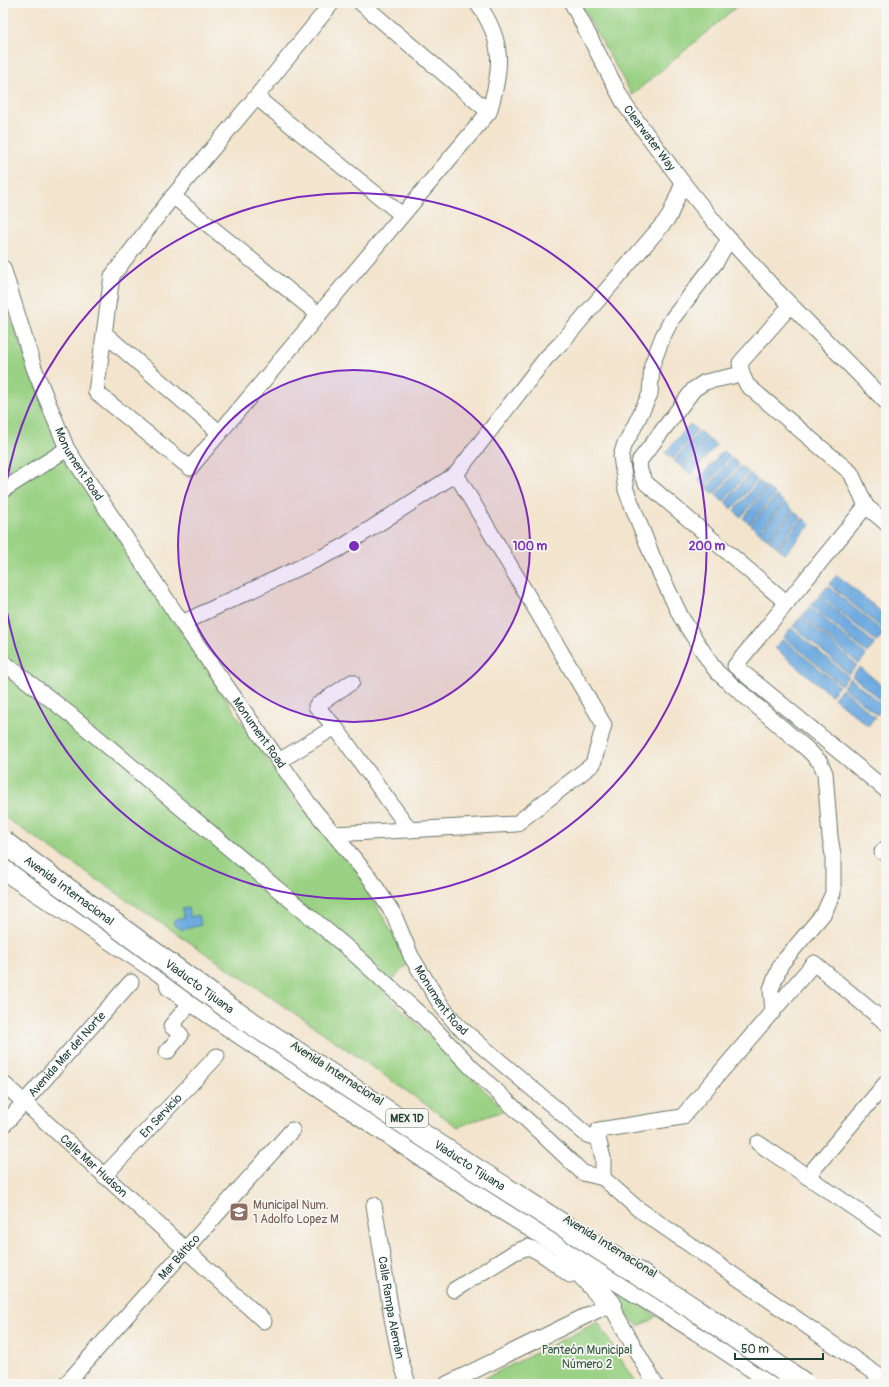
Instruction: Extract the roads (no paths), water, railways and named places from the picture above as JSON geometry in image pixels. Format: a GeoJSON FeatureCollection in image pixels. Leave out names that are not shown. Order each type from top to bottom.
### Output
{"type":"FeatureCollection","features":[{"type":"Feature","properties":{"kind":"highway","name":"Viaducto Tijuana"},"geometry":{"type":"LineString","coordinates":[[3,842],[230,1009],[467,1164],[697,1311],[804,1384]]}},
{"type":"Feature","properties":{"kind":"highway","name":"Avenida Internacional"},"geometry":{"type":"LineString","coordinates":[[3,845],[345,1080],[641,1265],[816,1384]]}},
{"type":"Feature","properties":{"kind":"highway","name":"Viaducto Tijuana"},"geometry":{"type":"LineString","coordinates":[[3,868],[460,1169],[694,1318],[790,1384]]}},
{"type":"Feature","properties":{"kind":"highway","name":"Avenida Internacional"},"geometry":{"type":"LineString","coordinates":[[3,872],[475,1191],[697,1329],[779,1384]]}},
{"type":"Feature","properties":{"kind":"highway"},"geometry":{"type":"LineString","coordinates":[[475,1191],[581,1272],[605,1307]]}},
{"type":"Feature","properties":{"kind":"street"},"geometry":{"type":"LineString","coordinates":[[332,3],[173,196],[112,276],[96,392],[190,468],[489,112],[495,91],[498,70],[498,48],[496,38],[489,21],[477,3]]}},
{"type":"Feature","properties":{"kind":"street"},"geometry":{"type":"LineString","coordinates":[[361,3],[489,112]]}},
{"type":"Feature","properties":{"kind":"street","name":"Clearwater Way"},"geometry":{"type":"LineString","coordinates":[[572,3],[625,105],[683,183],[748,260],[851,368],[886,402]]}},
{"type":"Feature","properties":{"kind":"street"},"geometry":{"type":"LineString","coordinates":[[256,97],[402,215]]}},
{"type":"Feature","properties":{"kind":"street"},"geometry":{"type":"LineString","coordinates":[[182,623],[339,549],[456,474],[546,358],[562,342],[669,217],[683,183]]}},
{"type":"Feature","properties":{"kind":"street"},"geometry":{"type":"LineString","coordinates":[[173,196],[319,315]]}},
{"type":"Feature","properties":{"kind":"street"},"geometry":{"type":"LineString","coordinates":[[729,238],[716,262],[672,319],[663,336],[652,365],[650,394],[624,446],[621,457],[626,490],[653,558],[681,617],[711,664],[718,673],[807,749],[820,762],[825,773],[830,837],[833,854],[834,893],[824,913],[781,964],[771,989],[772,1012]]}},
{"type":"Feature","properties":{"kind":"street","name":"Monument Road"},"geometry":{"type":"LineString","coordinates":[[3,268],[34,368],[67,449],[182,623],[309,804],[370,878],[394,915],[411,956],[441,1005],[457,1025],[587,1135],[598,1138]]}},
{"type":"Feature","properties":{"kind":"street"},"geometry":{"type":"LineString","coordinates":[[791,305],[740,363],[742,374],[747,384],[851,473],[866,506],[886,523]]}},
{"type":"Feature","properties":{"kind":"street"},"geometry":{"type":"LineString","coordinates":[[104,333],[220,433]]}},
{"type":"Feature","properties":{"kind":"street"},"geometry":{"type":"LineString","coordinates":[[742,374],[705,382],[694,389],[640,460],[640,473],[646,483],[787,603]]}},
{"type":"Feature","properties":{"kind":"street"},"geometry":{"type":"LineString","coordinates":[[3,490],[67,449]]}},
{"type":"Feature","properties":{"kind":"street"},"geometry":{"type":"LineString","coordinates":[[334,834],[516,824],[593,764],[604,725],[456,474]]}},
{"type":"Feature","properties":{"kind":"street"},"geometry":{"type":"LineString","coordinates":[[866,506],[735,666],[886,790]]}},
{"type":"Feature","properties":{"kind":"street"},"geometry":{"type":"LineString","coordinates":[[3,662],[72,716],[362,961],[424,1018],[471,1067],[583,1173],[603,1178],[637,1208],[886,1381]]}},
{"type":"Feature","properties":{"kind":"street"},"geometry":{"type":"LineString","coordinates":[[352,682],[316,706],[335,727],[410,830]]}},
{"type":"Feature","properties":{"kind":"street"},"geometry":{"type":"LineString","coordinates":[[279,761],[335,727]]}},
{"type":"Feature","properties":{"kind":"street"},"geometry":{"type":"LineString","coordinates":[[603,1178],[603,1158],[598,1138],[599,1130],[682,1117],[814,963],[886,1023]]}},
{"type":"Feature","properties":{"kind":"street","name":"Avenida Mar del Norte"},"geometry":{"type":"LineString","coordinates":[[3,1126],[131,982]]}},
{"type":"Feature","properties":{"kind":"street"},"geometry":{"type":"LineString","coordinates":[[167,1052],[181,1034],[171,1026],[193,1000]]}},
{"type":"Feature","properties":{"kind":"street","name":"En Servicio"},"geometry":{"type":"LineString","coordinates":[[104,1176],[217,1056]]}},
{"type":"Feature","properties":{"kind":"street","name":"Calle Mar Hudson"},"geometry":{"type":"LineString","coordinates":[[3,1083],[264,1321]]}},
{"type":"Feature","properties":{"kind":"street"},"geometry":{"type":"LineString","coordinates":[[807,1177],[886,1083]]}},
{"type":"Feature","properties":{"kind":"street","name":"Mar Báltico"},"geometry":{"type":"LineString","coordinates":[[66,1384],[292,1130]]}},
{"type":"Feature","properties":{"kind":"street"},"geometry":{"type":"LineString","coordinates":[[758,1144],[886,1230]]}},
{"type":"Feature","properties":{"kind":"street","name":"Calle Rampa Alemán"},"geometry":{"type":"LineString","coordinates":[[374,1205],[400,1358],[408,1384]]}},
{"type":"Feature","properties":{"kind":"street"},"geometry":{"type":"LineString","coordinates":[[454,1290],[515,1252],[528,1247],[535,1250],[570,1275],[605,1307],[655,1384]]}},
{"type":"Feature","properties":{"kind":"street"},"geometry":{"type":"LineString","coordinates":[[447,1384],[605,1307]]}},
{"type":"Feature","properties":{"kind":"water"},"geometry":{"type":"Polygon","coordinates":[[[690,424],[697,430],[673,459],[665,453],[690,424]]]}},
{"type":"Feature","properties":{"kind":"water"},"geometry":{"type":"Polygon","coordinates":[[[699,431],[707,438],[682,467],[674,461],[699,431]]]}},
{"type":"Feature","properties":{"kind":"water"},"geometry":{"type":"Polygon","coordinates":[[[708,439],[716,445],[691,475],[683,468],[708,439]]]}},
{"type":"Feature","properties":{"kind":"water"},"geometry":{"type":"Polygon","coordinates":[[[723,451],[730,457],[705,487],[698,480],[723,451]]]}},
{"type":"Feature","properties":{"kind":"water"},"geometry":{"type":"Polygon","coordinates":[[[732,458],[739,465],[714,494],[707,488],[732,458]]]}},
{"type":"Feature","properties":{"kind":"water"},"geometry":{"type":"Polygon","coordinates":[[[741,466],[748,472],[723,502],[716,495],[741,466]]]}},
{"type":"Feature","properties":{"kind":"water"},"geometry":{"type":"Polygon","coordinates":[[[750,473],[757,480],[732,509],[725,503],[750,473]]]}},
{"type":"Feature","properties":{"kind":"water"},"geometry":{"type":"Polygon","coordinates":[[[759,481],[766,487],[741,517],[734,511],[759,481]]]}},
{"type":"Feature","properties":{"kind":"water"},"geometry":{"type":"Polygon","coordinates":[[[767,488],[775,494],[750,524],[743,518],[767,488]]]}},
{"type":"Feature","properties":{"kind":"water"},"geometry":{"type":"Polygon","coordinates":[[[776,496],[784,502],[759,532],[751,525],[776,496]]]}},
{"type":"Feature","properties":{"kind":"water"},"geometry":{"type":"Polygon","coordinates":[[[785,503],[793,510],[768,539],[760,533],[785,503]]]}},
{"type":"Feature","properties":{"kind":"water"},"geometry":{"type":"Polygon","coordinates":[[[794,511],[801,517],[777,547],[769,540],[794,511]]]}},
{"type":"Feature","properties":{"kind":"water"},"geometry":{"type":"Polygon","coordinates":[[[803,518],[810,525],[785,554],[778,548],[803,518]]]}},
{"type":"Feature","properties":{"kind":"water"},"geometry":{"type":"Polygon","coordinates":[[[837,575],[886,616],[886,632],[829,584],[837,575]]]}},
{"type":"Feature","properties":{"kind":"water"},"geometry":{"type":"Polygon","coordinates":[[[828,586],[884,633],[877,642],[820,595],[828,586]]]}},
{"type":"Feature","properties":{"kind":"water"},"geometry":{"type":"Polygon","coordinates":[[[819,596],[875,644],[867,653],[811,605],[819,596]]]}},
{"type":"Feature","properties":{"kind":"water"},"geometry":{"type":"Polygon","coordinates":[[[810,607],[866,655],[859,664],[802,616],[810,607]]]}},
{"type":"Feature","properties":{"kind":"water"},"geometry":{"type":"Polygon","coordinates":[[[801,617],[857,665],[849,674],[793,626],[801,617]]]}},
{"type":"Feature","properties":{"kind":"water"},"geometry":{"type":"Polygon","coordinates":[[[791,628],[848,676],[841,685],[784,637],[791,628]]]}},
{"type":"Feature","properties":{"kind":"water"},"geometry":{"type":"Polygon","coordinates":[[[783,639],[839,686],[831,695],[775,648],[783,639]]]}},
{"type":"Feature","properties":{"kind":"water"},"geometry":{"type":"Polygon","coordinates":[[[860,667],[886,689],[886,705],[852,676],[860,667]]]}},
{"type":"Feature","properties":{"kind":"water"},"geometry":{"type":"Polygon","coordinates":[[[850,678],[884,707],[877,715],[843,687],[850,678]]]}},
{"type":"Feature","properties":{"kind":"water"},"geometry":{"type":"Polygon","coordinates":[[[842,689],[875,717],[868,726],[834,698],[842,689]]]}},
{"type":"Feature","properties":{"kind":"water"},"geometry":{"type":"Polygon","coordinates":[[[188,908],[190,917],[198,915],[201,925],[182,930],[173,924],[175,920],[184,918],[182,909],[188,908]]]}},
{"type":"Feature","properties":{"kind":"place","name":"Municipal Num. 1 Adolfo Lopez M"},"geometry":{"type":"Point","coordinates":[239,1212]}},
{"type":"Feature","properties":{"kind":"park label","name":"Panteón Municipal Número 2"},"geometry":{"type":"Point","coordinates":[587,1357]}}]}
